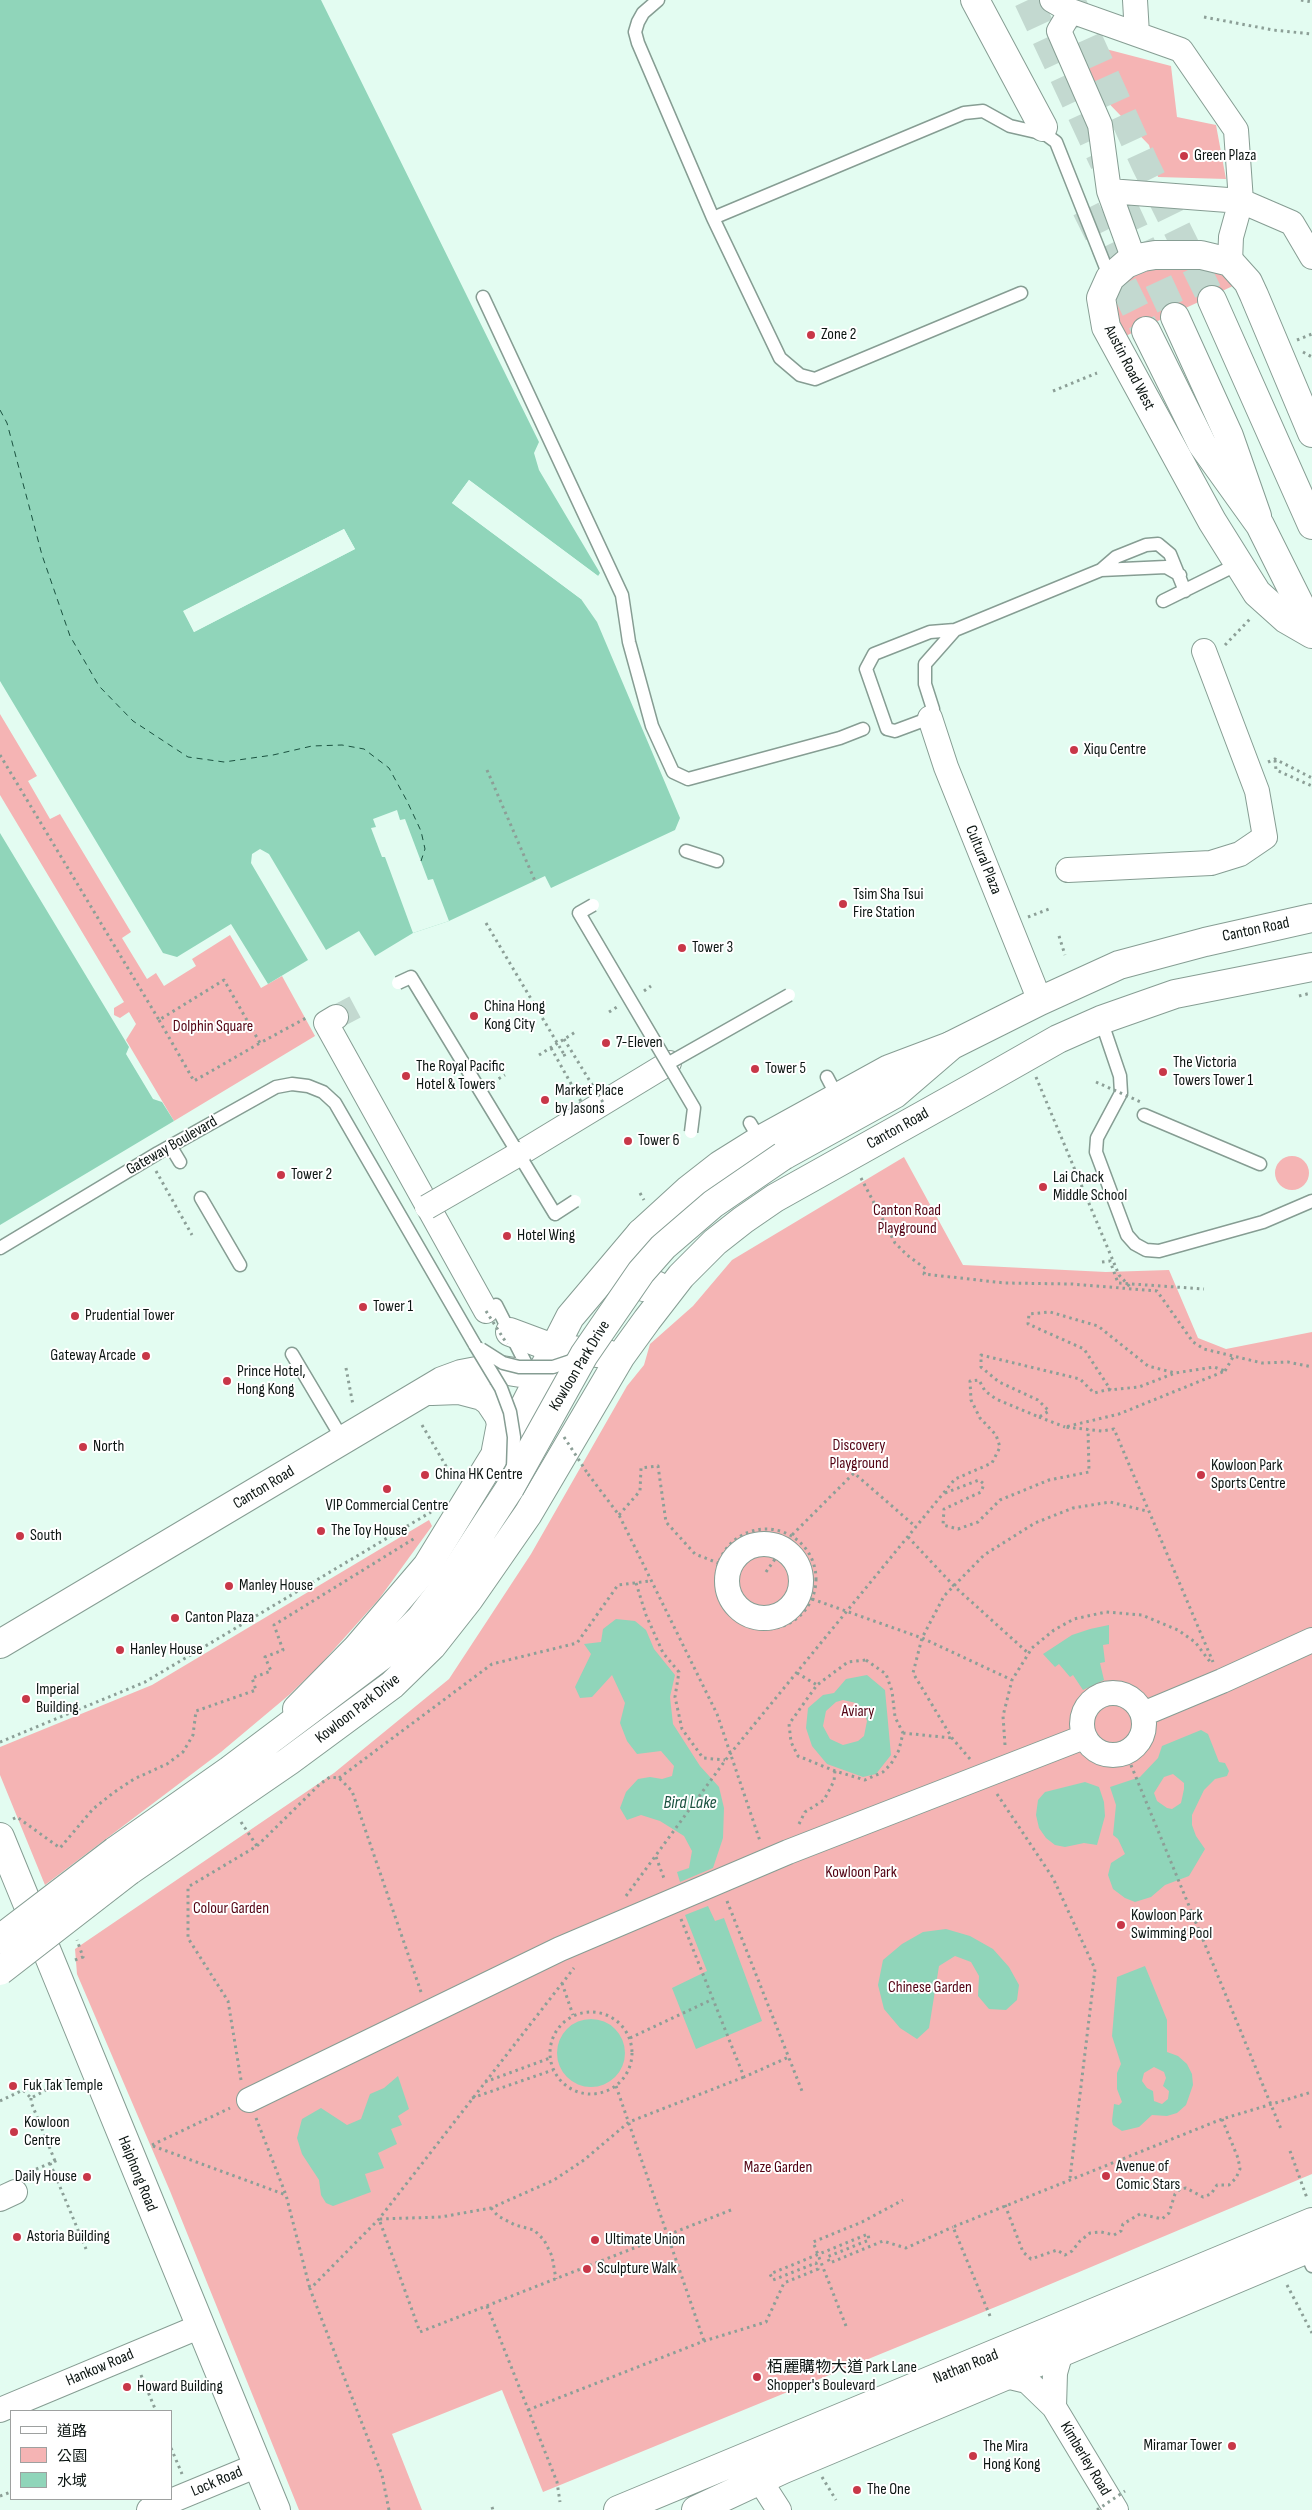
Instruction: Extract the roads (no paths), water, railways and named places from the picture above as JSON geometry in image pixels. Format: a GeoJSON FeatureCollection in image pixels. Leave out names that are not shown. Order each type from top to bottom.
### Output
{"type":"FeatureCollection","features":[{"type":"Feature","properties":{"kind":"main road"},"geometry":{"type":"LineString","coordinates":[[975,0],[1043,127]]}},
{"type":"Feature","properties":{"kind":"main road"},"geometry":{"type":"LineString","coordinates":[[1110,278],[1134,260],[1155,255],[1201,255],[1230,262],[1248,282],[1254,294],[1312,434]]}},
{"type":"Feature","properties":{"kind":"main road","name":"Austin Road West"},"geometry":{"type":"LineString","coordinates":[[1110,278],[1101,298],[1106,327],[1212,521],[1257,594],[1286,619],[1312,634]]}},
{"type":"Feature","properties":{"kind":"main road"},"geometry":{"type":"LineString","coordinates":[[1212,300],[1312,526]]}},
{"type":"Feature","properties":{"kind":"main road"},"geometry":{"type":"LineString","coordinates":[[1175,317],[1230,436],[1260,525],[1312,629]]}},
{"type":"Feature","properties":{"kind":"main road"},"geometry":{"type":"LineString","coordinates":[[1146,331],[1202,444],[1260,525]]}},
{"type":"Feature","properties":{"kind":"main road","name":"Canton Road"},"geometry":{"type":"LineString","coordinates":[[493,1458],[522,1411],[552,1348],[570,1317],[641,1232],[688,1190],[720,1165],[755,1131],[832,1086],[952,1045],[1040,1001],[1119,966],[1205,942],[1312,918]]}},
{"type":"Feature","properties":{"kind":"main road","name":"Canton Road"},"geometry":{"type":"LineString","coordinates":[[0,1644],[442,1381],[482,1370],[502,1370],[539,1376],[621,1356],[681,1276],[715,1242],[775,1198],[1028,1056],[1101,1020],[1174,994],[1312,967]]}},
{"type":"Feature","properties":{"kind":"main road","name":"Canton Road"},"geometry":{"type":"LineString","coordinates":[[783,1156],[895,1094],[952,1045]]}},
{"type":"Feature","properties":{"kind":"main road","name":"Kowloon Park Drive"},"geometry":{"type":"LineString","coordinates":[[0,1971],[122,1861],[260,1747],[372,1665],[420,1618],[452,1577],[510,1488],[584,1356],[641,1272],[663,1247],[713,1204],[783,1156]]}},
{"type":"Feature","properties":{"kind":"main road"},"geometry":{"type":"LineString","coordinates":[[641,1232],[624,1262],[624,1270],[627,1277],[633,1283],[644,1287],[656,1285],[681,1276]]}},
{"type":"Feature","properties":{"kind":"main road"},"geometry":{"type":"LineString","coordinates":[[510,1332],[552,1348],[621,1356]]}},
{"type":"Feature","properties":{"kind":"main road","name":"Kowloon Park Drive"},"geometry":{"type":"LineString","coordinates":[[0,1939],[122,1861],[289,1761],[392,1686],[432,1646],[469,1599],[528,1514],[621,1356]]}},
{"type":"Feature","properties":{"kind":"main road"},"geometry":{"type":"LineString","coordinates":[[424,1392],[459,1390],[482,1396],[489,1401],[499,1416],[501,1424],[493,1458]]}},
{"type":"Feature","properties":{"kind":"main road","name":"Kowloon Park Drive"},"geometry":{"type":"LineString","coordinates":[[260,1747],[357,1648],[427,1566],[493,1458]]}},
{"type":"Feature","properties":{"kind":"main road","name":"Haiphong Road"},"geometry":{"type":"LineString","coordinates":[[8,1827],[201,2326],[276,2510]]}},
{"type":"Feature","properties":{"kind":"main road","name":"Nathan Road"},"geometry":{"type":"LineString","coordinates":[[618,2510],[745,2457],[1310,2210]]}},
{"type":"Feature","properties":{"kind":"main road","name":"Nathan Road"},"geometry":{"type":"LineString","coordinates":[[696,2510],[759,2480],[1061,2352],[1310,2254]]}},
{"type":"Feature","properties":{"kind":"street"},"geometry":{"type":"LineString","coordinates":[[1135,0],[1137,34]]}},
{"type":"Feature","properties":{"kind":"street"},"geometry":{"type":"LineString","coordinates":[[1134,260],[1108,191],[1100,124],[1059,31],[1062,6],[1181,50],[1236,130],[1241,202],[1231,237],[1230,262]]}},
{"type":"Feature","properties":{"kind":"street"},"geometry":{"type":"LineString","coordinates":[[1108,191],[1241,202],[1292,223],[1312,256]]}},
{"type":"Feature","properties":{"kind":"street"},"geometry":{"type":"LineString","coordinates":[[1068,870],[1211,864],[1225,860],[1252,847],[1265,837],[1257,791],[1204,651]]}},
{"type":"Feature","properties":{"kind":"street","name":"Cultural Plaza"},"geometry":{"type":"LineString","coordinates":[[930,718],[950,776],[1040,1001]]}},
{"type":"Feature","properties":{"kind":"street"},"geometry":{"type":"LineString","coordinates":[[331,1020],[427,1207],[491,1308]]}},
{"type":"Feature","properties":{"kind":"street"},"geometry":{"type":"LineString","coordinates":[[427,1207],[596,1109],[669,1064]]}},
{"type":"Feature","properties":{"kind":"street"},"geometry":{"type":"LineString","coordinates":[[1143,1714],[1312,1640]]}},
{"type":"Feature","properties":{"kind":"street"},"geometry":{"type":"LineString","coordinates":[[1121,1694],[1130,1698],[1143,1714],[1144,1732],[1127,1756],[1107,1755],[1090,1745],[1084,1737],[1082,1727],[1084,1712],[1093,1700],[1102,1695],[1121,1694]]}},
{"type":"Feature","properties":{"kind":"street"},"geometry":{"type":"LineString","coordinates":[[249,2100],[560,1948],[767,1861],[1084,1737]]}},
{"type":"Feature","properties":{"kind":"street","name":"Hankow Road"},"geometry":{"type":"LineString","coordinates":[[0,2410],[201,2326]]}},
{"type":"Feature","properties":{"kind":"street","name":"Kimberley Road"},"geometry":{"type":"LineString","coordinates":[[1054,2407],[1055,2373],[1061,2352]]}},
{"type":"Feature","properties":{"kind":"street","name":"Kimberley Road"},"geometry":{"type":"LineString","coordinates":[[1006,2376],[1027,2381],[1054,2407],[1120,2500]]}},
{"type":"Feature","properties":{"kind":"street"},"geometry":{"type":"LineString","coordinates":[[745,2457],[779,2510]]}},
{"type":"Feature","properties":{"kind":"street","name":"Lock Road"},"geometry":{"type":"LineString","coordinates":[[149,2510],[258,2465]]}},
{"type":"Feature","properties":{"kind":"lane"},"geometry":{"type":"LineString","coordinates":[[658,0],[643,13],[638,22],[636,32],[638,43],[713,218],[780,358],[800,375],[815,379],[1021,293]]}},
{"type":"Feature","properties":{"kind":"lane"},"geometry":{"type":"LineString","coordinates":[[713,218],[964,112],[984,111],[1010,126],[1045,134],[1056,142],[1110,278]]}},
{"type":"Feature","properties":{"kind":"lane"},"geometry":{"type":"LineString","coordinates":[[483,297],[622,595],[629,642],[652,726],[673,772],[688,779],[840,738],[863,729]]}},
{"type":"Feature","properties":{"kind":"lane"},"geometry":{"type":"LineString","coordinates":[[955,630],[925,664],[925,684],[933,709],[930,718],[895,731],[887,729],[866,669],[874,654],[930,632],[955,630],[1101,570],[1116,557],[1146,545],[1158,544],[1170,554],[1180,575],[1185,592]]}},
{"type":"Feature","properties":{"kind":"lane"},"geometry":{"type":"LineString","coordinates":[[1163,601],[1185,592],[1238,564]]}},
{"type":"Feature","properties":{"kind":"lane"},"geometry":{"type":"LineString","coordinates":[[1101,570],[1166,567],[1180,575]]}},
{"type":"Feature","properties":{"kind":"lane"},"geometry":{"type":"LineString","coordinates":[[686,851],[717,861]]}},
{"type":"Feature","properties":{"kind":"lane"},"geometry":{"type":"LineString","coordinates":[[593,905],[580,913],[694,1108],[691,1132]]}},
{"type":"Feature","properties":{"kind":"lane"},"geometry":{"type":"LineString","coordinates":[[398,983],[410,977],[555,1214],[575,1202]]}},
{"type":"Feature","properties":{"kind":"lane"},"geometry":{"type":"LineString","coordinates":[[669,1064],[789,995]]}},
{"type":"Feature","properties":{"kind":"lane"},"geometry":{"type":"LineString","coordinates":[[1101,1020],[1120,1076],[1122,1093],[1097,1138],[1096,1152],[1127,1235],[1135,1244],[1146,1250],[1159,1251],[1262,1222],[1312,1201]]}},
{"type":"Feature","properties":{"kind":"lane","name":"Gateway Boulevard"},"geometry":{"type":"LineString","coordinates":[[0,1248],[276,1087],[292,1084],[308,1086],[323,1092],[335,1103],[501,1388],[510,1412],[514,1446],[510,1488]]}},
{"type":"Feature","properties":{"kind":"lane"},"geometry":{"type":"LineString","coordinates":[[1144,1109],[1260,1164]]}},
{"type":"Feature","properties":{"kind":"lane"},"geometry":{"type":"LineString","coordinates":[[176,1144],[180,1162]]}},
{"type":"Feature","properties":{"kind":"lane"},"geometry":{"type":"LineString","coordinates":[[206,1202],[240,1265]]}},
{"type":"Feature","properties":{"kind":"lane"},"geometry":{"type":"LineString","coordinates":[[491,1308],[510,1332],[526,1364],[539,1376]]}},
{"type":"Feature","properties":{"kind":"lane"},"geometry":{"type":"LineString","coordinates":[[475,1345],[503,1363],[519,1367],[552,1367],[584,1356]]}},
{"type":"Feature","properties":{"kind":"lane"},"geometry":{"type":"LineString","coordinates":[[292,1354],[343,1440]]}},
{"type":"Feature","properties":{"kind":"water"},"geometry":{"type":"Polygon","coordinates":[[[0,0],[321,0],[539,442],[534,453],[539,470],[600,573],[598,576],[469,480],[452,503],[581,599],[597,622],[680,818],[675,830],[551,888],[545,876],[449,921],[413,933],[375,956],[359,931],[326,950],[269,854],[260,849],[252,854],[251,863],[308,960],[268,984],[231,924],[177,957],[163,953],[0,681],[0,0]],[[344,529],[184,611],[194,632],[355,549],[344,529]]]}},
{"type":"Feature","properties":{"kind":"water"},"geometry":{"type":"Polygon","coordinates":[[[0,833],[129,1047],[126,1054],[153,1099],[162,1102],[174,1121],[0,1225],[0,833]]]}},
{"type":"Feature","properties":{"kind":"water","name":"Bird Lake"},"geometry":{"type":"Polygon","coordinates":[[[616,1619],[635,1621],[646,1630],[654,1649],[675,1675],[670,1697],[673,1724],[700,1766],[719,1787],[724,1808],[723,1838],[713,1868],[680,1882],[677,1872],[689,1868],[692,1851],[684,1836],[660,1821],[641,1815],[627,1820],[620,1808],[626,1792],[638,1779],[650,1777],[662,1779],[672,1776],[674,1766],[661,1751],[637,1754],[627,1741],[620,1723],[625,1703],[612,1675],[592,1697],[580,1698],[575,1687],[591,1654],[584,1644],[601,1642],[603,1629],[616,1619]]]}},
{"type":"Feature","properties":{"kind":"water"},"geometry":{"type":"Polygon","coordinates":[[[1109,1625],[1109,1644],[1103,1645],[1105,1662],[1100,1663],[1104,1680],[1083,1690],[1073,1675],[1070,1677],[1059,1664],[1055,1667],[1043,1654],[1072,1635],[1109,1625]]]}},
{"type":"Feature","properties":{"kind":"water"},"geometry":{"type":"Polygon","coordinates":[[[867,1675],[885,1690],[891,1755],[876,1774],[863,1777],[827,1764],[812,1746],[806,1728],[808,1708],[823,1695],[834,1693],[846,1679],[867,1675]],[[843,1700],[836,1702],[826,1711],[823,1726],[830,1739],[843,1745],[858,1741],[864,1736],[867,1721],[862,1708],[856,1703],[843,1700]]]}},
{"type":"Feature","properties":{"kind":"water"},"geometry":{"type":"Polygon","coordinates":[[[1201,1730],[1208,1734],[1219,1762],[1225,1763],[1229,1771],[1227,1776],[1215,1779],[1204,1790],[1192,1815],[1192,1825],[1196,1836],[1205,1849],[1189,1876],[1165,1885],[1151,1897],[1135,1902],[1125,1898],[1113,1889],[1108,1875],[1111,1863],[1125,1854],[1118,1839],[1113,1835],[1116,1805],[1110,1787],[1140,1777],[1158,1758],[1162,1746],[1201,1730]],[[1173,1774],[1164,1777],[1154,1793],[1157,1801],[1172,1809],[1181,1803],[1184,1783],[1173,1774]]]}},
{"type":"Feature","properties":{"kind":"water"},"geometry":{"type":"Polygon","coordinates":[[[1085,1782],[1099,1787],[1104,1802],[1105,1816],[1097,1845],[1084,1843],[1065,1847],[1055,1845],[1046,1838],[1039,1828],[1036,1815],[1038,1800],[1045,1792],[1085,1782]]]}},
{"type":"Feature","properties":{"kind":"water"},"geometry":{"type":"Polygon","coordinates":[[[708,1906],[715,1921],[724,1918],[762,2021],[696,2049],[672,1988],[707,1971],[685,1915],[708,1906]]]}},
{"type":"Feature","properties":{"kind":"water"},"geometry":{"type":"Polygon","coordinates":[[[946,1929],[970,1936],[993,1949],[1009,1967],[1019,1985],[1017,2000],[1006,2010],[989,2009],[978,1996],[979,1976],[971,1962],[955,1956],[939,1966],[929,2028],[917,2039],[900,2028],[884,2009],[878,1985],[883,1960],[902,1944],[923,1932],[946,1929]]]}},
{"type":"Feature","properties":{"kind":"water"},"geometry":{"type":"Polygon","coordinates":[[[1145,1966],[1167,2020],[1167,2052],[1178,2056],[1187,2064],[1192,2074],[1193,2085],[1186,2105],[1177,2113],[1167,2116],[1152,2115],[1139,2127],[1122,2131],[1113,2125],[1112,2121],[1114,2104],[1119,2105],[1122,2102],[1117,2089],[1117,2073],[1121,2064],[1112,2036],[1117,1977],[1145,1966]],[[1154,2067],[1144,2073],[1142,2081],[1147,2088],[1153,2091],[1154,2101],[1162,2104],[1168,2099],[1169,2091],[1163,2086],[1166,2078],[1164,2072],[1154,2067]]]}},
{"type":"Feature","properties":{"kind":"water"},"geometry":{"type":"Polygon","coordinates":[[[591,2019],[604,2022],[615,2029],[622,2040],[625,2053],[622,2066],[615,2077],[604,2084],[591,2087],[578,2084],[567,2077],[560,2066],[557,2053],[560,2040],[567,2029],[578,2022],[591,2019]]]}},
{"type":"Feature","properties":{"kind":"water"},"geometry":{"type":"Polygon","coordinates":[[[398,2076],[409,2109],[398,2116],[402,2125],[391,2129],[397,2144],[378,2153],[384,2168],[365,2174],[371,2192],[333,2206],[326,2203],[321,2195],[319,2180],[302,2154],[297,2138],[302,2119],[321,2108],[347,2125],[361,2119],[370,2094],[384,2088],[398,2076]]]}},
{"type":"Feature","properties":{"kind":"tunnel"},"geometry":{"type":"LineString","coordinates":[[1028,0],[1104,163]]}},
{"type":"Feature","properties":{"kind":"tunnel"},"geometry":{"type":"LineString","coordinates":[[1071,0],[1145,164],[1212,300]]}},
{"type":"Feature","properties":{"kind":"tunnel"},"geometry":{"type":"LineString","coordinates":[[1123,205],[1175,317]]}},
{"type":"Feature","properties":{"kind":"tunnel"},"geometry":{"type":"LineString","coordinates":[[1086,209],[1146,331]]}},
{"type":"Feature","properties":{"kind":"tunnel"},"geometry":{"type":"LineString","coordinates":[[336,1017],[355,1007]]}},
{"type":"Feature","properties":{"kind":"place","name":"Green Plaza"},"geometry":{"type":"Point","coordinates":[1184,156]}},
{"type":"Feature","properties":{"kind":"place","name":"Zone 2"},"geometry":{"type":"Point","coordinates":[811,335]}},
{"type":"Feature","properties":{"kind":"place","name":"Xiqu Centre"},"geometry":{"type":"Point","coordinates":[1074,750]}},
{"type":"Feature","properties":{"kind":"place","name":"Tsim Sha Tsui Fire Station"},"geometry":{"type":"Point","coordinates":[843,904]}},
{"type":"Feature","properties":{"kind":"place","name":"Tower 3"},"geometry":{"type":"Point","coordinates":[682,948]}},
{"type":"Feature","properties":{"kind":"place","name":"China Hong Kong City"},"geometry":{"type":"Point","coordinates":[474,1016]}},
{"type":"Feature","properties":{"kind":"place","name":"7-Eleven"},"geometry":{"type":"Point","coordinates":[606,1043]}},
{"type":"Feature","properties":{"kind":"place","name":"Tower 5"},"geometry":{"type":"Point","coordinates":[755,1069]}},
{"type":"Feature","properties":{"kind":"place","name":"The Victoria Towers Tower 1"},"geometry":{"type":"Point","coordinates":[1163,1072]}},
{"type":"Feature","properties":{"kind":"place","name":"The Royal Pacific Hotel & Towers"},"geometry":{"type":"Point","coordinates":[406,1076]}},
{"type":"Feature","properties":{"kind":"place","name":"Market Place by Jasons"},"geometry":{"type":"Point","coordinates":[545,1100]}},
{"type":"Feature","properties":{"kind":"place","name":"Tower 6"},"geometry":{"type":"Point","coordinates":[628,1141]}},
{"type":"Feature","properties":{"kind":"place","name":"Tower 2"},"geometry":{"type":"Point","coordinates":[281,1175]}},
{"type":"Feature","properties":{"kind":"place","name":"Lai Chack Middle School"},"geometry":{"type":"Point","coordinates":[1043,1187]}},
{"type":"Feature","properties":{"kind":"place","name":"Hotel Wing"},"geometry":{"type":"Point","coordinates":[507,1236]}},
{"type":"Feature","properties":{"kind":"place","name":"Tower 1"},"geometry":{"type":"Point","coordinates":[363,1307]}},
{"type":"Feature","properties":{"kind":"place","name":"Prudential Tower"},"geometry":{"type":"Point","coordinates":[75,1316]}},
{"type":"Feature","properties":{"kind":"place","name":"Gateway Arcade"},"geometry":{"type":"Point","coordinates":[146,1356]}},
{"type":"Feature","properties":{"kind":"place","name":"Prince Hotel, Hong Kong"},"geometry":{"type":"Point","coordinates":[227,1381]}},
{"type":"Feature","properties":{"kind":"place","name":"North"},"geometry":{"type":"Point","coordinates":[83,1447]}},
{"type":"Feature","properties":{"kind":"place","name":"China HK Centre"},"geometry":{"type":"Point","coordinates":[425,1475]}},
{"type":"Feature","properties":{"kind":"place","name":"Kowloon Park Sports Centre"},"geometry":{"type":"Point","coordinates":[1201,1475]}},
{"type":"Feature","properties":{"kind":"place","name":"VIP Commercial Centre"},"geometry":{"type":"Point","coordinates":[387,1489]}},
{"type":"Feature","properties":{"kind":"place","name":"The Toy House"},"geometry":{"type":"Point","coordinates":[321,1531]}},
{"type":"Feature","properties":{"kind":"place","name":"South"},"geometry":{"type":"Point","coordinates":[20,1536]}},
{"type":"Feature","properties":{"kind":"place","name":"Manley House"},"geometry":{"type":"Point","coordinates":[229,1586]}},
{"type":"Feature","properties":{"kind":"place","name":"Canton Plaza"},"geometry":{"type":"Point","coordinates":[175,1618]}},
{"type":"Feature","properties":{"kind":"place","name":"Hanley House"},"geometry":{"type":"Point","coordinates":[120,1650]}},
{"type":"Feature","properties":{"kind":"place","name":"Imperial Building"},"geometry":{"type":"Point","coordinates":[26,1699]}},
{"type":"Feature","properties":{"kind":"place","name":"Kowloon Park Swimming Pool"},"geometry":{"type":"Point","coordinates":[1121,1925]}},
{"type":"Feature","properties":{"kind":"place","name":"Fuk Tak Temple"},"geometry":{"type":"Point","coordinates":[13,2086]}},
{"type":"Feature","properties":{"kind":"place","name":"Kowloon Centre"},"geometry":{"type":"Point","coordinates":[14,2132]}},
{"type":"Feature","properties":{"kind":"place","name":"Avenue of Comic Stars"},"geometry":{"type":"Point","coordinates":[1106,2176]}},
{"type":"Feature","properties":{"kind":"place","name":"Daily House"},"geometry":{"type":"Point","coordinates":[87,2177]}},
{"type":"Feature","properties":{"kind":"place","name":"Astoria Building"},"geometry":{"type":"Point","coordinates":[17,2237]}},
{"type":"Feature","properties":{"kind":"place","name":"Ultimate Union"},"geometry":{"type":"Point","coordinates":[595,2240]}},
{"type":"Feature","properties":{"kind":"place","name":"Sculpture Walk"},"geometry":{"type":"Point","coordinates":[587,2269]}},
{"type":"Feature","properties":{"kind":"place","name":"栢麗購物大道 Park Lane Shopper's Boulevard"},"geometry":{"type":"Point","coordinates":[757,2377]}},
{"type":"Feature","properties":{"kind":"place","name":"Howard Building"},"geometry":{"type":"Point","coordinates":[127,2387]}},
{"type":"Feature","properties":{"kind":"place","name":"Miramar Tower"},"geometry":{"type":"Point","coordinates":[1232,2446]}},
{"type":"Feature","properties":{"kind":"place","name":"The Mira Hong Kong"},"geometry":{"type":"Point","coordinates":[973,2456]}},
{"type":"Feature","properties":{"kind":"place","name":"The One"},"geometry":{"type":"Point","coordinates":[857,2490]}},
{"type":"Feature","properties":{"kind":"park label","name":"Dolphin Square"},"geometry":{"type":"Point","coordinates":[213,1027]}},
{"type":"Feature","properties":{"kind":"park label","name":"Canton Road Playground"},"geometry":{"type":"Point","coordinates":[907,1220]}},
{"type":"Feature","properties":{"kind":"park label","name":"Discovery Playground"},"geometry":{"type":"Point","coordinates":[859,1455]}},
{"type":"Feature","properties":{"kind":"park label","name":"Aviary"},"geometry":{"type":"Point","coordinates":[858,1712]}},
{"type":"Feature","properties":{"kind":"park label","name":"Kowloon Park"},"geometry":{"type":"Point","coordinates":[861,1873]}},
{"type":"Feature","properties":{"kind":"park label","name":"Colour Garden"},"geometry":{"type":"Point","coordinates":[231,1909]}},
{"type":"Feature","properties":{"kind":"park label","name":"Chinese Garden"},"geometry":{"type":"Point","coordinates":[930,1988]}},
{"type":"Feature","properties":{"kind":"park label","name":"Maze Garden"},"geometry":{"type":"Point","coordinates":[778,2168]}}]}
